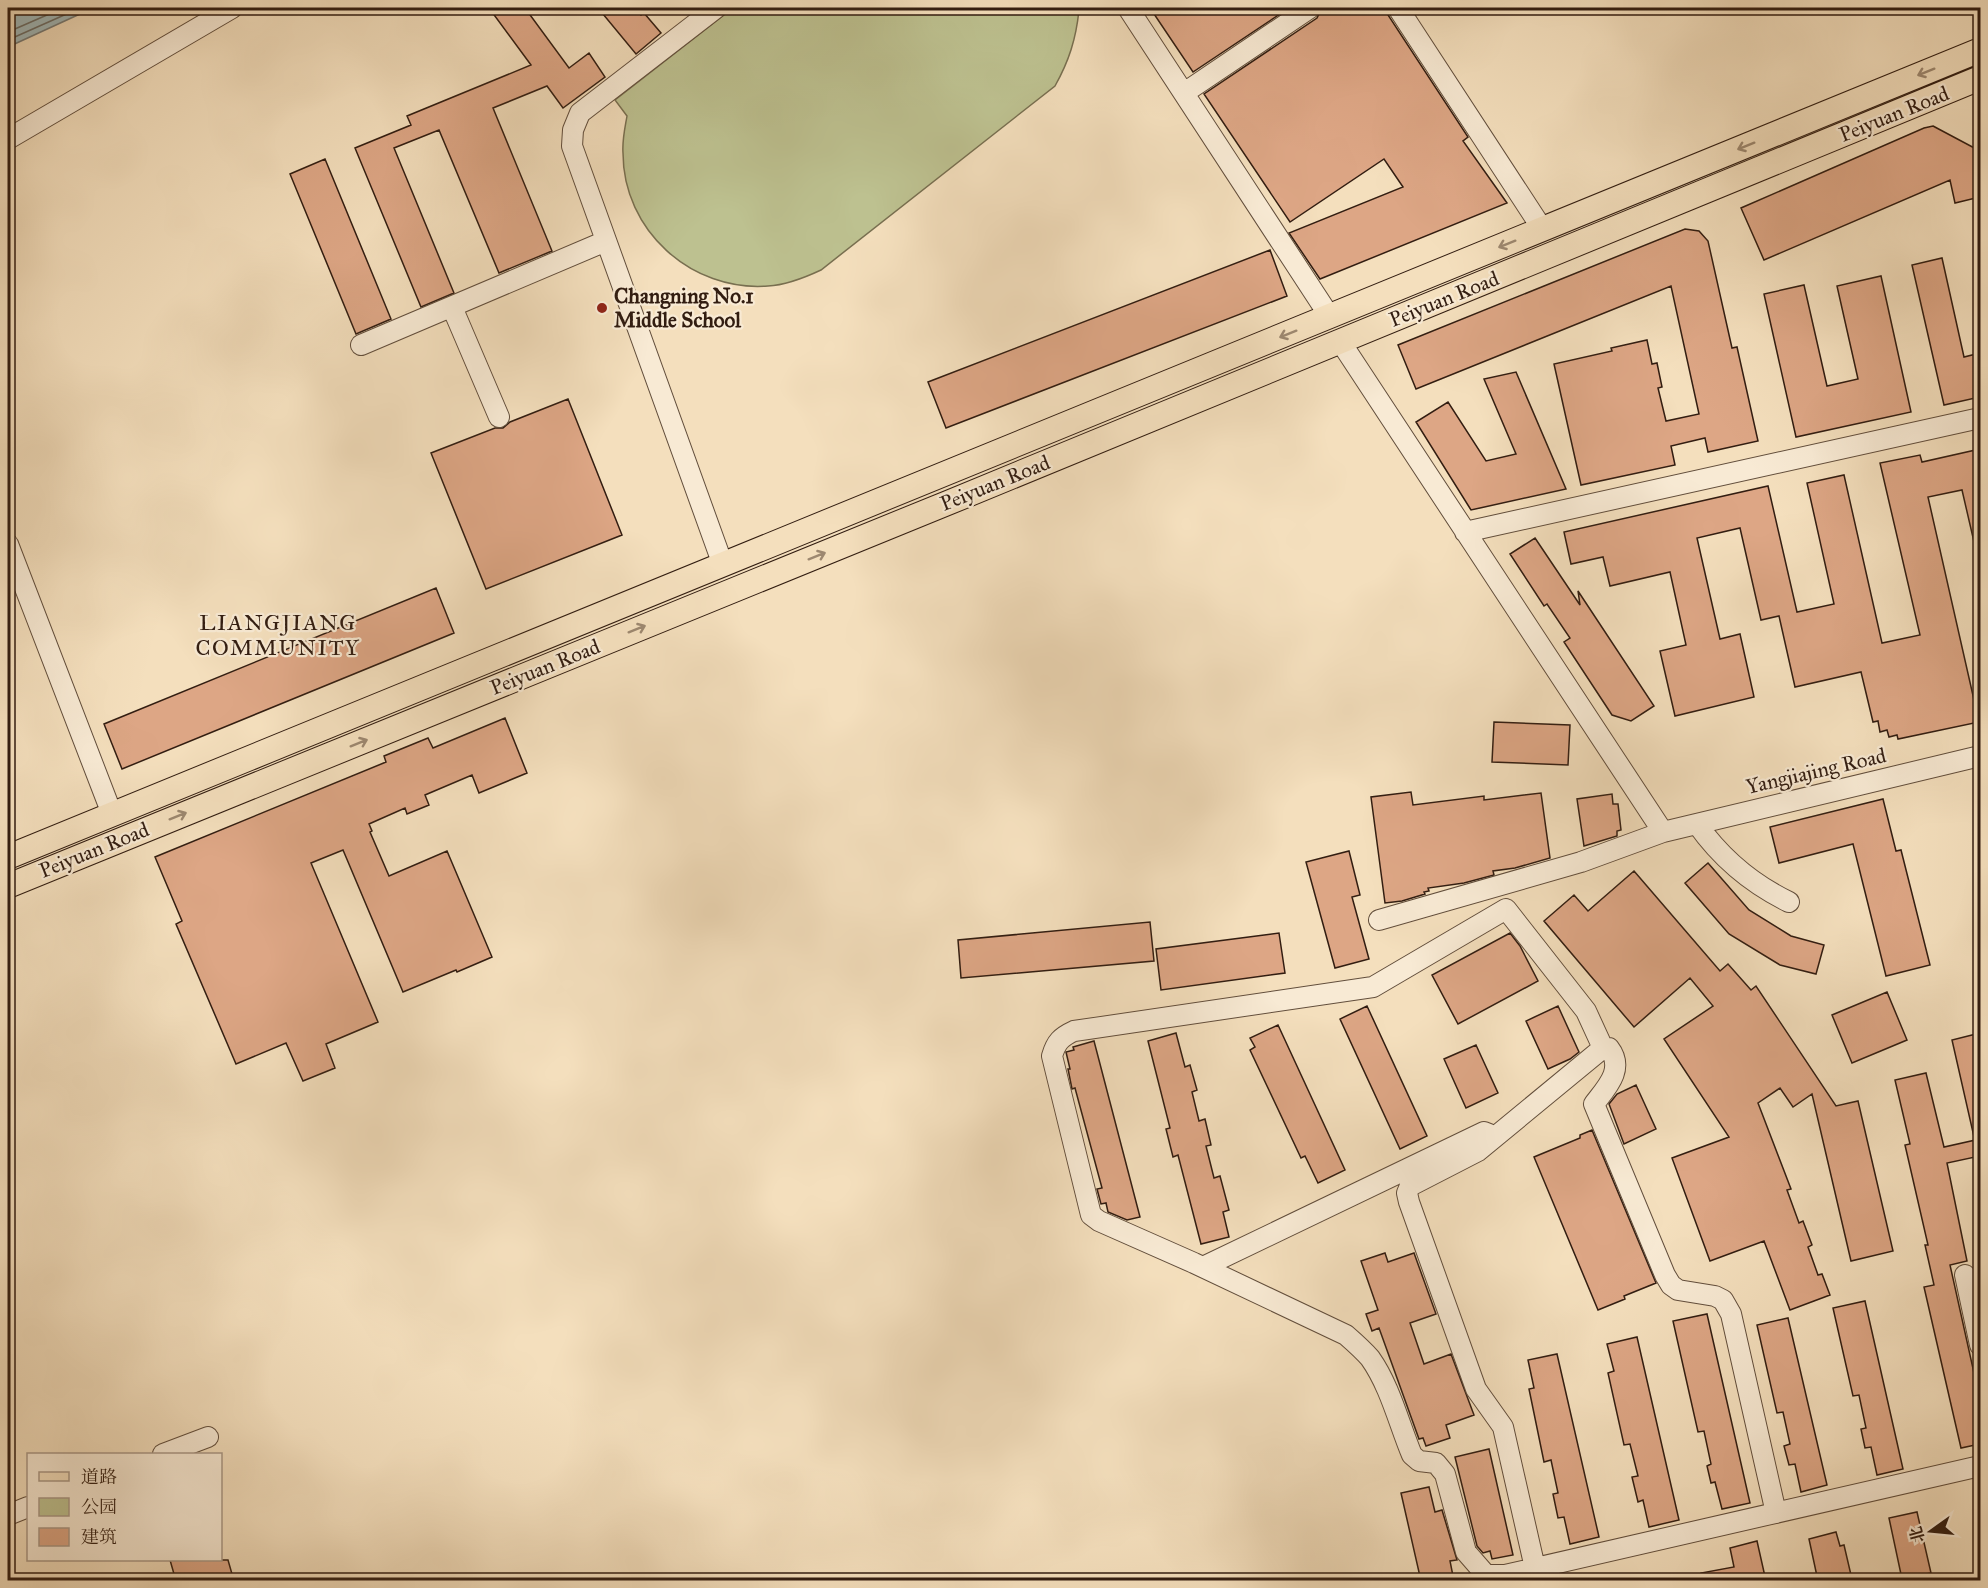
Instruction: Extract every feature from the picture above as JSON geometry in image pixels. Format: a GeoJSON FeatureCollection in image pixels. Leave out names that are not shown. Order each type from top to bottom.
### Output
{"type":"FeatureCollection","features":[{"type":"Feature","properties":{"kind":"main road","name":"Peiyuan Road"},"geometry":{"type":"LineString","coordinates":[[8,857],[1980,50]]}},
{"type":"Feature","properties":{"kind":"main road","name":"Peiyuan Road"},"geometry":{"type":"LineString","coordinates":[[8,886],[1980,78]]}},
{"type":"Feature","properties":{"kind":"street"},"geometry":{"type":"LineString","coordinates":[[8,139],[232,8]]}},
{"type":"Feature","properties":{"kind":"street"},"geometry":{"type":"LineString","coordinates":[[716,8],[580,113],[573,130],[572,146],[723,565]]}},
{"type":"Feature","properties":{"kind":"street"},"geometry":{"type":"LineString","coordinates":[[1128,8],[1330,317]]}},
{"type":"Feature","properties":{"kind":"street"},"geometry":{"type":"LineString","coordinates":[[1184,93],[1310,8]]}},
{"type":"Feature","properties":{"kind":"street"},"geometry":{"type":"LineString","coordinates":[[1398,8],[1543,230]]}},
{"type":"Feature","properties":{"kind":"street"},"geometry":{"type":"LineString","coordinates":[[361,345],[606,241]]}},
{"type":"Feature","properties":{"kind":"street"},"geometry":{"type":"LineString","coordinates":[[452,307],[499,417]]}},
{"type":"Feature","properties":{"kind":"street"},"geometry":{"type":"LineString","coordinates":[[1340,341],[1663,832]]}},
{"type":"Feature","properties":{"kind":"street"},"geometry":{"type":"LineString","coordinates":[[1466,532],[1980,418]]}},
{"type":"Feature","properties":{"kind":"street"},"geometry":{"type":"LineString","coordinates":[[8,544],[112,814]]}},
{"type":"Feature","properties":{"kind":"street","name":"Yangjiajing Road"},"geometry":{"type":"LineString","coordinates":[[1379,920],[1581,862],[1663,832],[1980,756]]}},
{"type":"Feature","properties":{"kind":"street"},"geometry":{"type":"LineString","coordinates":[[1698,824],[1707,838],[1728,860],[1763,889],[1789,902]]}},
{"type":"Feature","properties":{"kind":"street"},"geometry":{"type":"LineString","coordinates":[[1603,1048],[1586,1011],[1506,909],[1373,987],[1074,1031],[1061,1038],[1052,1056],[1091,1215],[1099,1221],[1203,1267],[1346,1335],[1357,1345],[1370,1358],[1382,1378],[1412,1455],[1419,1461],[1436,1463],[1445,1474],[1466,1552],[1486,1575],[1503,1578],[1535,1568],[1980,1466]]}},
{"type":"Feature","properties":{"kind":"street"},"geometry":{"type":"LineString","coordinates":[[1535,1568],[1503,1427],[1476,1389],[1407,1193],[1410,1186],[1478,1151],[1603,1048],[1609,1048],[1614,1054],[1616,1070],[1594,1104],[1671,1285],[1678,1290],[1715,1296],[1723,1300],[1731,1314],[1776,1513]]}},
{"type":"Feature","properties":{"kind":"street"},"geometry":{"type":"LineString","coordinates":[[1203,1267],[1484,1132],[1489,1134],[1491,1140]]}},
{"type":"Feature","properties":{"kind":"street"},"geometry":{"type":"LineString","coordinates":[[1965,1275],[1980,1345]]}},
{"type":"Feature","properties":{"kind":"street"},"geometry":{"type":"LineString","coordinates":[[168,1453],[208,1437]]}},
{"type":"Feature","properties":{"kind":"street"},"geometry":{"type":"LineString","coordinates":[[8,1515],[27,1507]]}},
{"type":"Feature","properties":{"kind":"green space"},"geometry":{"type":"Polygon","coordinates":[[[733,8],[1078,8],[1079,10],[1071,50],[1055,86],[821,270],[795,281],[768,286],[740,285],[713,279],[688,267],[667,251],[649,231],[635,207],[626,181],[623,148],[627,116],[615,100],[733,8]]]}},
{"type":"Feature","properties":{"kind":"water"},"geometry":{"type":"Polygon","coordinates":[[[8,8],[93,8],[8,47],[8,8]]]}},
{"type":"Feature","properties":{"kind":"building"},"geometry":{"type":"Polygon","coordinates":[[[489,8],[525,8],[569,68],[589,53],[605,77],[563,108],[547,86],[493,108],[552,251],[499,273],[439,130],[394,148],[454,293],[421,307],[355,148],[411,125],[407,116],[531,65],[489,8]]]}},
{"type":"Feature","properties":{"kind":"building"},"geometry":{"type":"Polygon","coordinates":[[[598,8],[635,8],[641,15],[644,13],[661,33],[636,54],[598,8]]]}},
{"type":"Feature","properties":{"kind":"building"},"geometry":{"type":"Polygon","coordinates":[[[1150,8],[1289,8],[1193,72],[1150,8]]]}},
{"type":"Feature","properties":{"kind":"building"},"geometry":{"type":"Polygon","coordinates":[[[1322,8],[1386,8],[1388,15],[1468,137],[1463,141],[1507,203],[1320,279],[1289,233],[1403,187],[1384,159],[1290,222],[1204,94],[1317,18],[1322,8]]]}},
{"type":"Feature","properties":{"kind":"building"},"geometry":{"type":"Polygon","coordinates":[[[1933,126],[1980,151],[1980,197],[1955,203],[1950,180],[1764,260],[1741,208],[1933,126]]]}},
{"type":"Feature","properties":{"kind":"building"},"geometry":{"type":"Polygon","coordinates":[[[325,159],[391,319],[356,334],[290,174],[325,159]]]}},
{"type":"Feature","properties":{"kind":"building"},"geometry":{"type":"Polygon","coordinates":[[[1685,229],[1699,231],[1708,241],[1732,348],[1737,347],[1758,441],[1708,452],[1705,438],[1671,446],[1675,465],[1581,485],[1554,364],[1612,351],[1611,348],[1647,340],[1652,364],[1657,363],[1662,387],[1658,388],[1666,421],[1699,414],[1671,286],[1416,389],[1398,345],[1685,229]]]}},
{"type":"Feature","properties":{"kind":"building"},"geometry":{"type":"Polygon","coordinates":[[[1270,250],[1287,296],[946,428],[928,382],[1270,250]]]}},
{"type":"Feature","properties":{"kind":"building"},"geometry":{"type":"Polygon","coordinates":[[[1942,258],[1964,357],[1980,353],[1980,397],[1944,405],[1912,265],[1942,258]]]}},
{"type":"Feature","properties":{"kind":"building"},"geometry":{"type":"Polygon","coordinates":[[[1881,276],[1911,412],[1796,437],[1764,294],[1804,285],[1827,386],[1858,379],[1837,286],[1881,276]]]}},
{"type":"Feature","properties":{"kind":"building"},"geometry":{"type":"Polygon","coordinates":[[[1516,372],[1566,489],[1471,510],[1416,422],[1448,402],[1486,461],[1516,454],[1484,379],[1516,372]]]}},
{"type":"Feature","properties":{"kind":"building"},"geometry":{"type":"Polygon","coordinates":[[[568,399],[622,535],[486,589],[431,453],[495,428],[503,428],[510,422],[568,399]]]}},
{"type":"Feature","properties":{"kind":"building"},"geometry":{"type":"Polygon","coordinates":[[[1980,449],[1980,541],[1974,542],[1962,490],[1928,497],[1979,722],[1898,739],[1897,735],[1889,737],[1887,730],[1880,732],[1878,721],[1873,722],[1861,672],[1795,687],[1779,616],[1761,620],[1740,528],[1697,538],[1720,639],[1740,634],[1754,697],[1675,716],[1660,651],[1686,645],[1670,572],[1610,586],[1603,557],[1571,564],[1564,532],[1768,486],[1797,612],[1834,604],[1807,483],[1844,475],[1882,643],[1920,635],[1880,463],[1920,455],[1922,462],[1980,449]]]}},
{"type":"Feature","properties":{"kind":"building"},"geometry":{"type":"Polygon","coordinates":[[[1535,538],[1580,605],[1578,591],[1654,706],[1631,721],[1612,715],[1564,642],[1570,638],[1547,604],[1544,606],[1510,554],[1535,538]]]}},
{"type":"Feature","properties":{"kind":"building"},"geometry":{"type":"Polygon","coordinates":[[[436,588],[454,633],[122,769],[104,724],[436,588]]]}},
{"type":"Feature","properties":{"kind":"building"},"geometry":{"type":"Polygon","coordinates":[[[505,718],[527,773],[479,793],[472,775],[425,795],[429,805],[407,814],[405,808],[369,824],[372,831],[370,832],[389,876],[447,851],[492,957],[403,992],[343,850],[311,863],[378,1022],[326,1044],[335,1068],[303,1081],[286,1043],[236,1064],[176,924],[182,921],[155,857],[386,762],[384,756],[428,738],[433,748],[505,718]]]}},
{"type":"Feature","properties":{"kind":"building"},"geometry":{"type":"Polygon","coordinates":[[[1494,722],[1570,725],[1568,765],[1492,762],[1494,722]]]}},
{"type":"Feature","properties":{"kind":"building"},"geometry":{"type":"Polygon","coordinates":[[[1411,792],[1413,805],[1484,796],[1484,800],[1541,793],[1550,858],[1515,868],[1493,871],[1494,875],[1464,883],[1428,888],[1429,891],[1424,892],[1425,894],[1385,903],[1371,797],[1411,792]]]}},
{"type":"Feature","properties":{"kind":"building"},"geometry":{"type":"Polygon","coordinates":[[[1612,794],[1613,804],[1618,804],[1621,830],[1617,831],[1617,836],[1584,846],[1577,799],[1612,794]]]}},
{"type":"Feature","properties":{"kind":"building"},"geometry":{"type":"Polygon","coordinates":[[[1883,799],[1896,851],[1901,850],[1930,965],[1886,976],[1853,844],[1779,863],[1770,827],[1883,799]]]}},
{"type":"Feature","properties":{"kind":"building"},"geometry":{"type":"Polygon","coordinates":[[[1349,851],[1360,895],[1352,897],[1369,959],[1335,968],[1306,862],[1349,851]]]}},
{"type":"Feature","properties":{"kind":"building"},"geometry":{"type":"Polygon","coordinates":[[[1708,863],[1749,910],[1791,936],[1824,945],[1816,974],[1780,965],[1729,934],[1685,883],[1708,863]]]}},
{"type":"Feature","properties":{"kind":"building"},"geometry":{"type":"Polygon","coordinates":[[[1634,871],[1720,971],[1728,964],[1751,990],[1756,986],[1836,1106],[1858,1101],[1893,1251],[1851,1261],[1812,1094],[1793,1107],[1780,1088],[1758,1103],[1791,1189],[1787,1190],[1799,1223],[1803,1221],[1812,1245],[1808,1247],[1818,1275],[1822,1274],[1830,1295],[1790,1310],[1764,1241],[1710,1261],[1672,1158],[1729,1137],[1664,1039],[1713,1006],[1690,978],[1634,1027],[1544,921],[1574,895],[1588,911],[1634,871]]]}},
{"type":"Feature","properties":{"kind":"building"},"geometry":{"type":"Polygon","coordinates":[[[1150,922],[1154,961],[961,978],[958,940],[1150,922]]]}},
{"type":"Feature","properties":{"kind":"building"},"geometry":{"type":"Polygon","coordinates":[[[1279,933],[1285,973],[1161,990],[1156,949],[1279,933]]]}},
{"type":"Feature","properties":{"kind":"building"},"geometry":{"type":"Polygon","coordinates":[[[1510,933],[1520,946],[1538,981],[1458,1024],[1432,975],[1510,933]]]}},
{"type":"Feature","properties":{"kind":"building"},"geometry":{"type":"Polygon","coordinates":[[[1887,992],[1907,1040],[1852,1063],[1832,1015],[1887,992]]]}},
{"type":"Feature","properties":{"kind":"building"},"geometry":{"type":"Polygon","coordinates":[[[1367,1006],[1427,1136],[1400,1149],[1340,1019],[1367,1006]]]}},
{"type":"Feature","properties":{"kind":"building"},"geometry":{"type":"Polygon","coordinates":[[[1558,1006],[1579,1052],[1570,1059],[1548,1069],[1526,1021],[1558,1006]]]}},
{"type":"Feature","properties":{"kind":"building"},"geometry":{"type":"Polygon","coordinates":[[[1278,1025],[1345,1170],[1318,1183],[1305,1156],[1301,1158],[1250,1050],[1255,1047],[1250,1038],[1278,1025]]]}},
{"type":"Feature","properties":{"kind":"building"},"geometry":{"type":"Polygon","coordinates":[[[1176,1033],[1185,1067],[1190,1065],[1197,1090],[1192,1092],[1199,1121],[1205,1119],[1211,1145],[1206,1146],[1214,1178],[1220,1176],[1229,1210],[1223,1212],[1229,1237],[1201,1244],[1178,1155],[1173,1157],[1166,1129],[1170,1128],[1148,1041],[1176,1033]]]}},
{"type":"Feature","properties":{"kind":"building"},"geometry":{"type":"Polygon","coordinates":[[[1980,1033],[1980,1136],[1974,1137],[1952,1040],[1980,1033]]]}},
{"type":"Feature","properties":{"kind":"building"},"geometry":{"type":"Polygon","coordinates":[[[1094,1041],[1140,1217],[1127,1220],[1108,1212],[1106,1203],[1101,1204],[1097,1189],[1102,1188],[1068,1069],[1070,1069],[1066,1052],[1074,1050],[1073,1047],[1094,1041]]]}},
{"type":"Feature","properties":{"kind":"building"},"geometry":{"type":"Polygon","coordinates":[[[1476,1045],[1498,1093],[1466,1108],[1444,1059],[1476,1045]]]}},
{"type":"Feature","properties":{"kind":"building"},"geometry":{"type":"Polygon","coordinates":[[[1926,1073],[1944,1147],[1980,1139],[1980,1156],[1947,1163],[1967,1261],[1950,1265],[1980,1400],[1980,1444],[1961,1448],[1924,1287],[1934,1285],[1925,1245],[1928,1245],[1905,1145],[1910,1144],[1895,1080],[1926,1073]]]}},
{"type":"Feature","properties":{"kind":"building"},"geometry":{"type":"Polygon","coordinates":[[[1636,1085],[1656,1129],[1624,1144],[1609,1104],[1617,1094],[1636,1085]]]}},
{"type":"Feature","properties":{"kind":"building"},"geometry":{"type":"Polygon","coordinates":[[[1592,1130],[1656,1283],[1598,1310],[1534,1157],[1580,1138],[1580,1135],[1592,1130]]]}},
{"type":"Feature","properties":{"kind":"building"},"geometry":{"type":"Polygon","coordinates":[[[1385,1253],[1388,1262],[1414,1253],[1436,1314],[1410,1323],[1424,1364],[1451,1354],[1474,1415],[1446,1425],[1450,1438],[1426,1446],[1423,1438],[1419,1439],[1379,1328],[1372,1331],[1366,1314],[1378,1310],[1361,1261],[1385,1253]]]}},
{"type":"Feature","properties":{"kind":"building"},"geometry":{"type":"Polygon","coordinates":[[[1865,1301],[1903,1469],[1877,1475],[1871,1447],[1865,1448],[1861,1429],[1866,1428],[1859,1395],[1853,1396],[1833,1308],[1865,1301]]]}},
{"type":"Feature","properties":{"kind":"building"},"geometry":{"type":"Polygon","coordinates":[[[1707,1314],[1750,1503],[1722,1509],[1715,1482],[1711,1483],[1707,1466],[1711,1464],[1704,1431],[1698,1432],[1673,1321],[1707,1314]]]}},
{"type":"Feature","properties":{"kind":"building"},"geometry":{"type":"Polygon","coordinates":[[[1788,1318],[1827,1485],[1801,1492],[1795,1464],[1789,1465],[1784,1446],[1790,1444],[1783,1412],[1777,1413],[1757,1325],[1788,1318]]]}},
{"type":"Feature","properties":{"kind":"building"},"geometry":{"type":"Polygon","coordinates":[[[1637,1337],[1679,1520],[1649,1527],[1643,1500],[1638,1502],[1632,1477],[1638,1476],[1630,1444],[1624,1445],[1608,1373],[1614,1371],[1607,1344],[1637,1337]]]}},
{"type":"Feature","properties":{"kind":"building"},"geometry":{"type":"Polygon","coordinates":[[[1557,1354],[1599,1537],[1570,1544],[1564,1517],[1558,1518],[1553,1494],[1558,1493],[1551,1460],[1544,1462],[1529,1389],[1534,1388],[1528,1360],[1557,1354]]]}},
{"type":"Feature","properties":{"kind":"building"},"geometry":{"type":"Polygon","coordinates":[[[1489,1449],[1513,1555],[1492,1559],[1490,1551],[1483,1553],[1477,1546],[1455,1457],[1489,1449]]]}},
{"type":"Feature","properties":{"kind":"building"},"geometry":{"type":"Polygon","coordinates":[[[1429,1487],[1435,1512],[1442,1510],[1457,1560],[1450,1561],[1454,1581],[1421,1581],[1401,1493],[1429,1487]]]}},
{"type":"Feature","properties":{"kind":"building"},"geometry":{"type":"Polygon","coordinates":[[[1917,1512],[1931,1573],[1902,1579],[1889,1518],[1917,1512]]]}},
{"type":"Feature","properties":{"kind":"building"},"geometry":{"type":"Polygon","coordinates":[[[1836,1532],[1840,1546],[1844,1545],[1851,1575],[1847,1576],[1848,1581],[1818,1581],[1809,1539],[1836,1532]]]}},
{"type":"Feature","properties":{"kind":"building"},"geometry":{"type":"Polygon","coordinates":[[[1757,1541],[1766,1581],[1702,1581],[1701,1573],[1734,1567],[1730,1548],[1757,1541]]]}},
{"type":"Feature","properties":{"kind":"building"},"geometry":{"type":"Polygon","coordinates":[[[228,1560],[234,1581],[176,1581],[170,1561],[228,1560]]]}},
{"type":"Feature","properties":{"kind":"place","name":"Changning No.1 Middle School"},"geometry":{"type":"Point","coordinates":[602,308]}},
{"type":"Feature","properties":{"kind":"district","name":"LIANGJIANG COMMUNITY"},"geometry":{"type":"Point","coordinates":[278,634]}}]}
